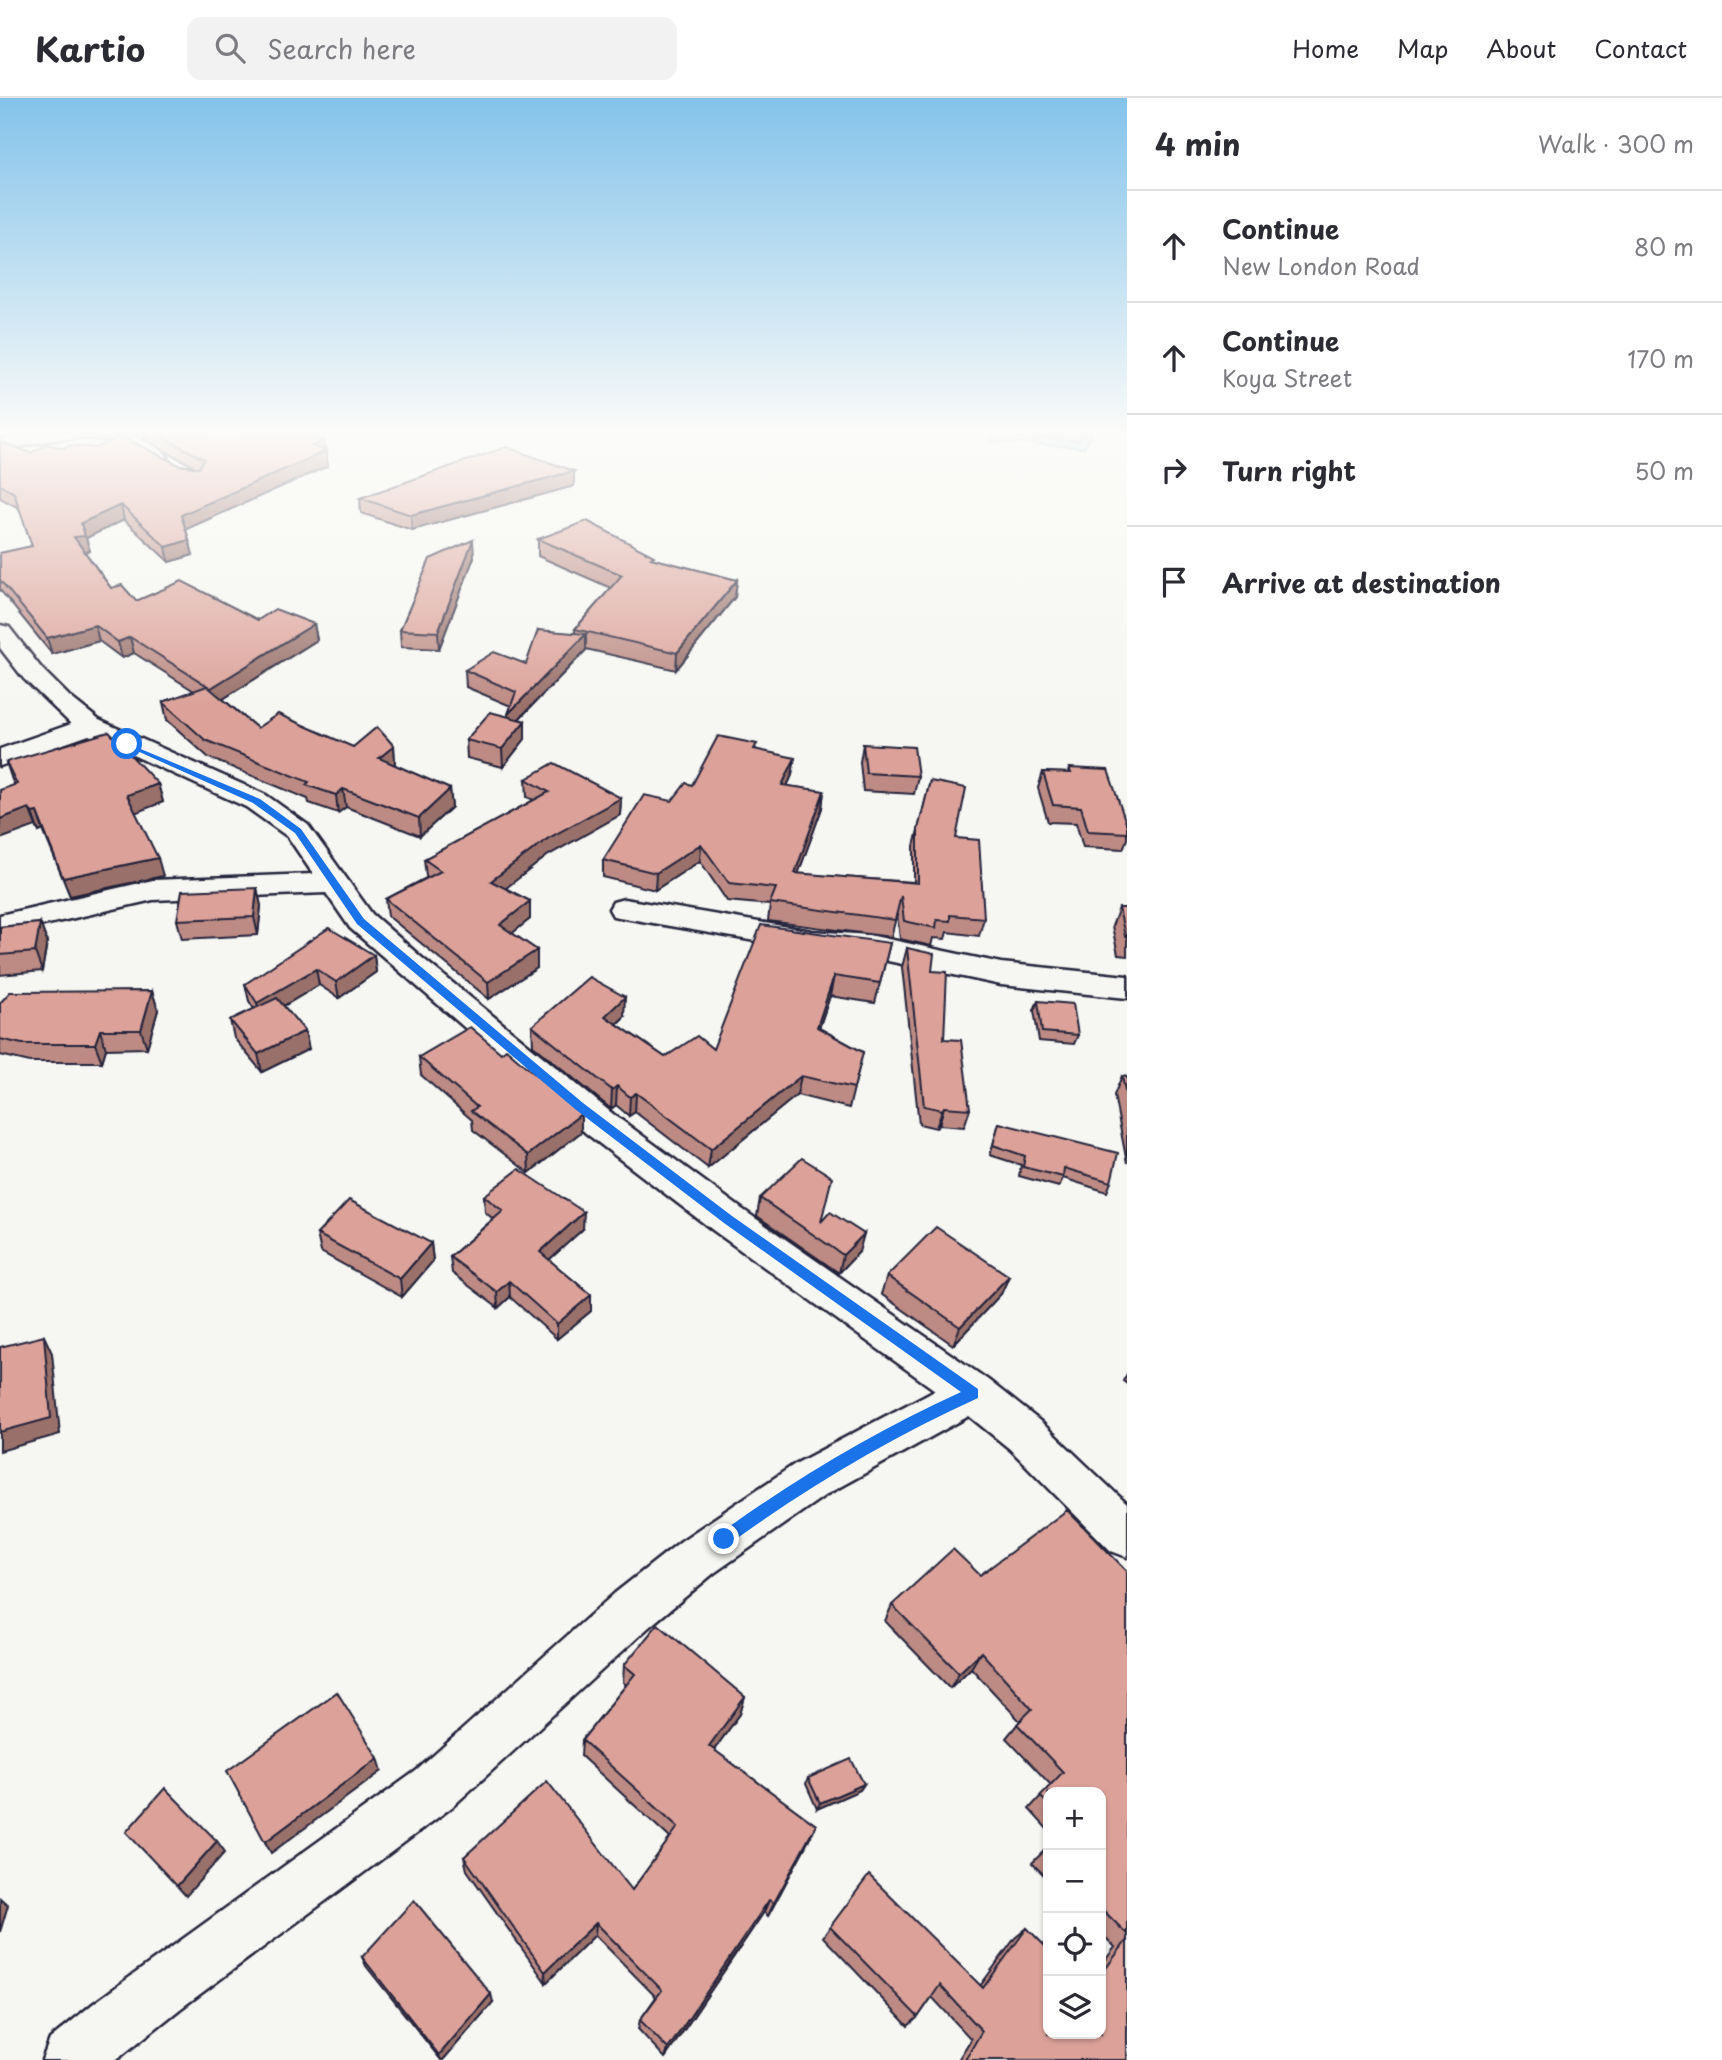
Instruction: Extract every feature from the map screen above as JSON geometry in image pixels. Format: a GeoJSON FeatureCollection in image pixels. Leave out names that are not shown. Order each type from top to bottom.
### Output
{"type":"FeatureCollection","features":[{"type":"Feature","properties":{"kind":"street"},"geometry":{"type":"LineString","coordinates":[[0,632],[33,674],[61,703],[90,726],[256,801],[298,831],[361,921],[600,1124],[728,1220],[973,1393],[1026,1436],[1127,1535]]}},
{"type":"Feature","properties":{"kind":"street"},"geometry":{"type":"LineString","coordinates":[[0,758],[90,726]]}},
{"type":"Feature","properties":{"kind":"street"},"geometry":{"type":"LineString","coordinates":[[0,925],[153,890],[333,883]]}},
{"type":"Feature","properties":{"kind":"street"},"geometry":{"type":"LineString","coordinates":[[624,909],[812,942],[869,946],[1001,974],[1127,986]]}},
{"type":"Feature","properties":{"kind":"street"},"geometry":{"type":"LineString","coordinates":[[71,2060],[252,1920],[435,1789],[661,1585],[787,1493],[910,1422],[973,1393]]}},
{"type":"Feature","properties":{"kind":"building"},"geometry":{"type":"Polygon","coordinates":[[[24,524],[81,524],[85,536],[74,537],[111,588],[122,585],[136,601],[182,581],[258,620],[275,609],[314,624],[211,688],[130,637],[118,642],[95,625],[47,638],[0,580],[0,553],[32,546],[24,524]]]}},
{"type":"Feature","properties":{"kind":"building"},"geometry":{"type":"Polygon","coordinates":[[[141,524],[184,524],[189,540],[166,547],[141,524]]]}},
{"type":"Feature","properties":{"kind":"building"},"geometry":{"type":"Polygon","coordinates":[[[580,524],[592,524],[654,556],[651,558],[737,580],[677,653],[575,629],[622,575],[538,539],[580,524]]]}},
{"type":"Feature","properties":{"kind":"building"},"geometry":{"type":"Polygon","coordinates":[[[473,540],[438,632],[400,630],[430,559],[473,540]]]}},
{"type":"Feature","properties":{"kind":"building"},"geometry":{"type":"Polygon","coordinates":[[[538,630],[586,634],[508,714],[516,692],[465,670],[494,652],[526,664],[538,630]]]}},
{"type":"Feature","properties":{"kind":"building"},"geometry":{"type":"Polygon","coordinates":[[[207,686],[257,728],[278,714],[353,747],[377,727],[394,746],[379,758],[450,789],[419,818],[343,789],[336,795],[306,785],[309,782],[205,740],[163,702],[207,686]]]}},
{"type":"Feature","properties":{"kind":"building"},"geometry":{"type":"Polygon","coordinates":[[[490,712],[525,721],[502,749],[466,740],[490,712]]]}},
{"type":"Feature","properties":{"kind":"building"},"geometry":{"type":"Polygon","coordinates":[[[109,732],[158,784],[127,795],[158,858],[63,878],[37,812],[32,813],[29,808],[0,819],[0,790],[17,784],[6,762],[109,732]]]}},
{"type":"Feature","properties":{"kind":"building"},"geometry":{"type":"Polygon","coordinates":[[[718,736],[757,744],[754,749],[795,758],[782,785],[824,791],[795,873],[918,883],[918,829],[930,781],[966,788],[956,838],[979,840],[984,918],[950,915],[950,921],[937,920],[936,928],[904,921],[901,896],[895,920],[770,903],[776,888],[729,883],[701,844],[656,873],[603,860],[644,795],[672,801],[686,783],[692,785],[718,736]]]}},
{"type":"Feature","properties":{"kind":"building"},"geometry":{"type":"Polygon","coordinates":[[[863,744],[914,747],[918,776],[866,773],[863,744]]]}},
{"type":"Feature","properties":{"kind":"building"},"geometry":{"type":"Polygon","coordinates":[[[554,763],[621,798],[547,839],[491,881],[530,901],[500,925],[537,950],[488,982],[386,899],[441,871],[424,859],[549,792],[526,779],[554,763]]]}},
{"type":"Feature","properties":{"kind":"building"},"geometry":{"type":"Polygon","coordinates":[[[1069,768],[1108,770],[1127,833],[1088,831],[1081,807],[1053,805],[1043,772],[1071,773],[1069,768]]]}},
{"type":"Feature","properties":{"kind":"building"},"geometry":{"type":"Polygon","coordinates":[[[257,888],[254,917],[177,920],[182,891],[257,888]]]}},
{"type":"Feature","properties":{"kind":"building"},"geometry":{"type":"Polygon","coordinates":[[[1119,908],[1127,908],[1127,937],[1125,936],[1119,908]]]}},
{"type":"Feature","properties":{"kind":"building"},"geometry":{"type":"Polygon","coordinates":[[[40,923],[35,952],[0,955],[0,927],[40,923]]]}},
{"type":"Feature","properties":{"kind":"building"},"geometry":{"type":"Polygon","coordinates":[[[761,925],[890,943],[880,983],[834,976],[817,1027],[863,1052],[854,1088],[801,1076],[711,1149],[636,1093],[630,1097],[617,1086],[612,1090],[532,1026],[589,977],[625,997],[605,1016],[665,1057],[697,1036],[713,1049],[761,925]]]}},
{"type":"Feature","properties":{"kind":"building"},"geometry":{"type":"Polygon","coordinates":[[[329,928],[374,955],[336,982],[316,969],[257,1003],[245,984],[329,928]]]}},
{"type":"Feature","properties":{"kind":"building"},"geometry":{"type":"Polygon","coordinates":[[[907,948],[934,954],[932,971],[947,972],[944,1039],[961,1040],[970,1109],[944,1107],[942,1110],[924,1106],[907,948]]]}},
{"type":"Feature","properties":{"kind":"building"},"geometry":{"type":"Polygon","coordinates":[[[152,991],[141,1030],[100,1030],[95,1044],[22,1044],[0,1039],[0,1003],[10,992],[152,991]]]}},
{"type":"Feature","properties":{"kind":"building"},"geometry":{"type":"Polygon","coordinates":[[[277,998],[305,1031],[258,1054],[230,1020],[277,998]]]}},
{"type":"Feature","properties":{"kind":"building"},"geometry":{"type":"Polygon","coordinates":[[[1038,1001],[1073,1004],[1078,1035],[1042,1032],[1038,1001]]]}},
{"type":"Feature","properties":{"kind":"building"},"geometry":{"type":"Polygon","coordinates":[[[470,1027],[501,1053],[506,1049],[581,1114],[528,1155],[471,1111],[477,1107],[419,1057],[470,1027]]]}},
{"type":"Feature","properties":{"kind":"building"},"geometry":{"type":"Polygon","coordinates":[[[1122,1076],[1127,1077],[1127,1101],[1122,1076]]]}},
{"type":"Feature","properties":{"kind":"building"},"geometry":{"type":"Polygon","coordinates":[[[999,1123],[1118,1153],[1111,1182],[1064,1168],[1063,1177],[1023,1167],[1025,1156],[993,1145],[999,1123]]]}},
{"type":"Feature","properties":{"kind":"building"},"geometry":{"type":"Polygon","coordinates":[[[802,1158],[832,1177],[821,1222],[830,1212],[864,1234],[843,1255],[760,1198],[802,1158]]]}},
{"type":"Feature","properties":{"kind":"building"},"geometry":{"type":"Polygon","coordinates":[[[519,1169],[584,1212],[540,1252],[591,1295],[557,1324],[509,1281],[497,1292],[450,1257],[503,1211],[484,1196],[519,1169]]]}},
{"type":"Feature","properties":{"kind":"building"},"geometry":{"type":"Polygon","coordinates":[[[349,1200],[431,1243],[400,1279],[317,1234],[349,1200]]]}},
{"type":"Feature","properties":{"kind":"building"},"geometry":{"type":"Polygon","coordinates":[[[936,1227],[1009,1276],[960,1327],[887,1276],[936,1227]]]}},
{"type":"Feature","properties":{"kind":"building"},"geometry":{"type":"Polygon","coordinates":[[[44,1336],[51,1418],[0,1432],[0,1347],[44,1336]]]}},
{"type":"Feature","properties":{"kind":"building"},"geometry":{"type":"Polygon","coordinates":[[[1067,1510],[1127,1571],[1127,1934],[1106,1913],[1106,1787],[1049,1787],[1063,1772],[1017,1724],[1032,1709],[981,1652],[959,1673],[892,1605],[953,1549],[980,1575],[1067,1510]]]}},
{"type":"Feature","properties":{"kind":"building"},"geometry":{"type":"Polygon","coordinates":[[[658,1624],[745,1697],[709,1746],[816,1825],[774,1903],[769,1900],[668,2049],[640,2020],[662,1990],[596,1923],[545,1972],[464,1857],[547,1781],[632,1890],[678,1827],[582,1740],[635,1674],[624,1665],[658,1624]]]}},
{"type":"Feature","properties":{"kind":"building"},"geometry":{"type":"Polygon","coordinates":[[[337,1692],[378,1758],[265,1842],[227,1771],[337,1692]]]}},
{"type":"Feature","properties":{"kind":"building"},"geometry":{"type":"Polygon","coordinates":[[[851,1759],[864,1784],[820,1803],[808,1778],[851,1759]]]}},
{"type":"Feature","properties":{"kind":"building"},"geometry":{"type":"Polygon","coordinates":[[[165,1788],[217,1841],[177,1886],[126,1832],[165,1788]]]}},
{"type":"Feature","properties":{"kind":"building"},"geometry":{"type":"Polygon","coordinates":[[[869,1875],[983,1988],[1027,1928],[1043,1944],[1043,2039],[1106,2039],[1106,1968],[1127,1940],[1127,2060],[965,2060],[982,2031],[940,1985],[918,2017],[830,1927],[869,1875]]]}},
{"type":"Feature","properties":{"kind":"building"},"geometry":{"type":"Polygon","coordinates":[[[414,1900],[491,1994],[439,2055],[362,1957],[414,1900]]]}},
{"type":"Feature","properties":{"kind":"route"},"geometry":{"type":"LineString","coordinates":[[127,744],[256,801],[298,831],[361,921],[600,1124],[728,1220],[973,1393],[910,1422],[787,1493],[724,1539]]}}]}
